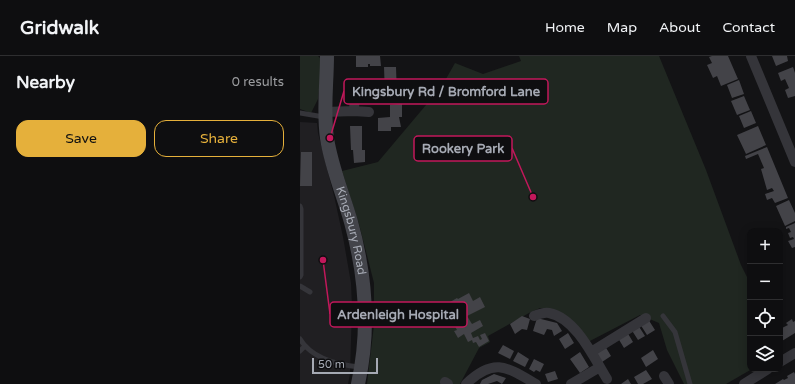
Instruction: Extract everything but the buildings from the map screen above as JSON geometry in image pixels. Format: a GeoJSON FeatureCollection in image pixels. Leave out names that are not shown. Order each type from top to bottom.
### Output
{"type":"FeatureCollection","features":[{"type":"Feature","properties":{"kind":"street","name":"Kingsbury Road"},"geometry":{"type":"LineString","coordinates":[[327,56],[325,114],[327,139],[352,224],[364,286],[366,325],[362,367],[358,384]]}},
{"type":"Feature","properties":{"kind":"street","name":"Kingsbury Road"},"geometry":{"type":"LineString","coordinates":[[327,79],[334,56]]}},
{"type":"Feature","properties":{"kind":"street"},"geometry":{"type":"LineString","coordinates":[[751,56],[795,162]]}},
{"type":"Feature","properties":{"kind":"street"},"geometry":{"type":"LineString","coordinates":[[354,111],[355,88],[371,89]]}},
{"type":"Feature","properties":{"kind":"street"},"geometry":{"type":"LineString","coordinates":[[325,114],[354,111],[369,112]]}},
{"type":"Feature","properties":{"kind":"street"},"geometry":{"type":"LineString","coordinates":[[534,316],[542,313],[549,313],[565,320],[580,335],[608,379]]}},
{"type":"Feature","properties":{"kind":"street"},"geometry":{"type":"LineString","coordinates":[[591,352],[646,318]]}},
{"type":"Feature","properties":{"kind":"street"},"geometry":{"type":"LineString","coordinates":[[783,360],[795,353]]}},
{"type":"Feature","properties":{"kind":"street"},"geometry":{"type":"LineString","coordinates":[[466,384],[479,374],[499,367],[510,369],[536,384]]}},
{"type":"Feature","properties":{"kind":"street"},"geometry":{"type":"LineString","coordinates":[[571,384],[600,367]]}},
{"type":"Feature","properties":{"kind":"street"},"geometry":{"type":"LineString","coordinates":[[744,384],[763,372]]}},
{"type":"Feature","properties":{"kind":"lane"},"geometry":{"type":"LineString","coordinates":[[300,113],[325,114]]}},
{"type":"Feature","properties":{"kind":"lane"},"geometry":{"type":"LineString","coordinates":[[300,206],[300,278]]}},
{"type":"Feature","properties":{"kind":"lane"},"geometry":{"type":"LineString","coordinates":[[300,286],[310,292]]}},
{"type":"Feature","properties":{"kind":"lane"},"geometry":{"type":"LineString","coordinates":[[663,316],[675,332],[690,384]]}},
{"type":"Feature","properties":{"kind":"lane"},"geometry":{"type":"LineString","coordinates":[[300,339],[305,346],[319,356],[342,365],[362,367]]}},
{"type":"Feature","properties":{"kind":"lane"},"geometry":{"type":"LineString","coordinates":[[300,352],[305,346]]}},
{"type":"Feature","properties":{"kind":"shaded area"},"geometry":{"type":"Polygon","coordinates":[[[300,56],[318,56],[322,62],[318,99],[311,113],[300,109],[300,56]]]}},
{"type":"Feature","properties":{"kind":"shaded area"},"geometry":{"type":"Polygon","coordinates":[[[519,56],[659,56],[706,170],[741,265],[747,277],[747,372],[726,384],[684,384],[667,350],[659,323],[640,315],[588,342],[552,310],[540,308],[488,336],[490,342],[479,348],[460,384],[367,384],[374,325],[374,283],[359,224],[342,171],[378,162],[442,86],[455,63],[483,74],[521,61],[519,56]]]}},
{"type":"Feature","properties":{"kind":"shaded area"},"geometry":{"type":"Polygon","coordinates":[[[300,122],[317,123],[318,133],[343,237],[351,283],[352,307],[350,374],[348,384],[300,384],[300,122]]]}},
{"type":"Feature","properties":{"kind":"place","name":"Kingsbury Rd / Bromford Lane"},"geometry":{"type":"Point","coordinates":[330,138]}},
{"type":"Feature","properties":{"kind":"place","name":"Rookery Park"},"geometry":{"type":"Point","coordinates":[533,197]}},
{"type":"Feature","properties":{"kind":"place","name":"Ardenleigh Hospital"},"geometry":{"type":"Point","coordinates":[323,260]}}]}
